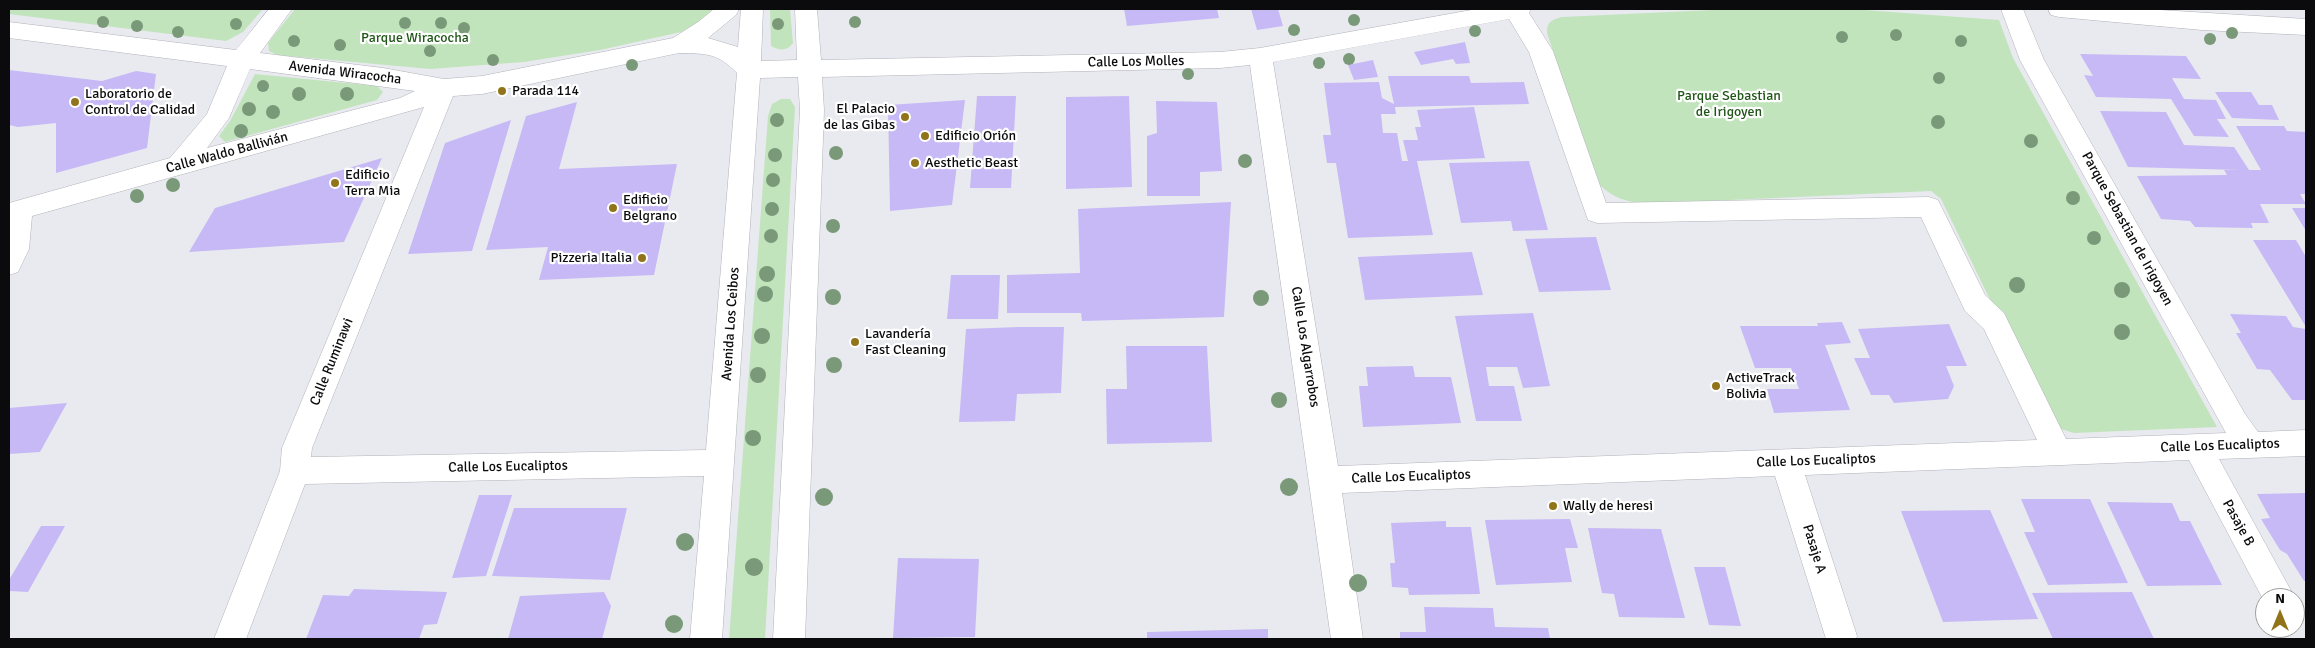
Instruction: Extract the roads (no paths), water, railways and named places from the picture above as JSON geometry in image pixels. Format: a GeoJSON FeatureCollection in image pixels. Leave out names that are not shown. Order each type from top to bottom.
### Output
{"type":"FeatureCollection","features":[{"type":"Feature","properties":{"kind":"street"},"geometry":{"type":"LineString","coordinates":[[179,165],[217,118],[241,61],[281,9]]}},
{"type":"Feature","properties":{"kind":"street","name":"Avenida Wiracocha"},"geometry":{"type":"LineString","coordinates":[[679,45],[706,28],[728,9]]}},
{"type":"Feature","properties":{"kind":"street","name":"Avenida Los Ceibos"},"geometry":{"type":"LineString","coordinates":[[706,639],[747,108],[752,9]]}},
{"type":"Feature","properties":{"kind":"street"},"geometry":{"type":"LineString","coordinates":[[789,639],[810,160],[811,70],[806,9]]}},
{"type":"Feature","properties":{"kind":"street"},"geometry":{"type":"LineString","coordinates":[[1515,9],[1541,51],[1597,213],[1930,207],[1975,303],[1994,321],[2043,427],[2057,452]]}},
{"type":"Feature","properties":{"kind":"street","name":"Calle Los Molles"},"geometry":{"type":"LineString","coordinates":[[748,70],[1220,60],[1260,56],[1520,9]]}},
{"type":"Feature","properties":{"kind":"street","name":"Parque Sebastian de Irigoyen"},"geometry":{"type":"LineString","coordinates":[[2012,9],[2032,60],[2235,423],[2250,445]]}},
{"type":"Feature","properties":{"kind":"street"},"geometry":{"type":"LineString","coordinates":[[2059,9],[2202,22],[2301,24]]}},
{"type":"Feature","properties":{"kind":"street","name":"Avenida Wiracocha"},"geometry":{"type":"LineString","coordinates":[[9,30],[241,61],[383,77],[444,88],[482,85],[679,45],[713,46],[733,54],[748,70]]}},
{"type":"Feature","properties":{"kind":"street","name":"Calle Los Algarrobos"},"geometry":{"type":"LineString","coordinates":[[1260,56],[1325,480],[1347,639]]}},
{"type":"Feature","properties":{"kind":"street","name":"Calle Waldo Ballivián"},"geometry":{"type":"LineString","coordinates":[[14,212],[179,165],[407,105],[444,88]]}},
{"type":"Feature","properties":{"kind":"street","name":"Calle Ruminawi"},"geometry":{"type":"LineString","coordinates":[[230,639],[295,470],[297,448],[444,88]]}},
{"type":"Feature","properties":{"kind":"street"},"geometry":{"type":"LineString","coordinates":[[9,264],[16,249],[14,212]]}},
{"type":"Feature","properties":{"kind":"street","name":"Calle Los Eucaliptos"},"geometry":{"type":"LineString","coordinates":[[1325,480],[2306,443]]}},
{"type":"Feature","properties":{"kind":"street","name":"Pasaje B"},"geometry":{"type":"LineString","coordinates":[[2197,447],[2274,588]]}},
{"type":"Feature","properties":{"kind":"street","name":"Calle Los Eucaliptos"},"geometry":{"type":"LineString","coordinates":[[295,470],[721,463]]}},
{"type":"Feature","properties":{"kind":"street","name":"Pasaje A"},"geometry":{"type":"LineString","coordinates":[[1786,463],[1841,636]]}},
{"type":"Feature","properties":{"kind":"place","name":"Parada 114"},"geometry":{"type":"Point","coordinates":[502,91]}},
{"type":"Feature","properties":{"kind":"place","name":"Laboratorio de Control de Calidad"},"geometry":{"type":"Point","coordinates":[75,102]}},
{"type":"Feature","properties":{"kind":"place","name":"El Palacio de las Gibas"},"geometry":{"type":"Point","coordinates":[905,117]}},
{"type":"Feature","properties":{"kind":"place","name":"Edificio Orión"},"geometry":{"type":"Point","coordinates":[925,136]}},
{"type":"Feature","properties":{"kind":"place","name":"Aesthetic Beast"},"geometry":{"type":"Point","coordinates":[915,163]}},
{"type":"Feature","properties":{"kind":"place","name":"Edificio Terra Mia"},"geometry":{"type":"Point","coordinates":[335,183]}},
{"type":"Feature","properties":{"kind":"place","name":"Edificio Belgrano"},"geometry":{"type":"Point","coordinates":[613,208]}},
{"type":"Feature","properties":{"kind":"place","name":"Pizzeria Italia"},"geometry":{"type":"Point","coordinates":[642,258]}},
{"type":"Feature","properties":{"kind":"place","name":"Lavandería Fast Cleaning"},"geometry":{"type":"Point","coordinates":[855,342]}},
{"type":"Feature","properties":{"kind":"place","name":"ActiveTrack Bolivia"},"geometry":{"type":"Point","coordinates":[1716,386]}},
{"type":"Feature","properties":{"kind":"place","name":"Wally de heresi"},"geometry":{"type":"Point","coordinates":[1553,506]}},
{"type":"Feature","properties":{"kind":"park label","name":"Parque Wiracocha"},"geometry":{"type":"Point","coordinates":[415,38]}}]}
